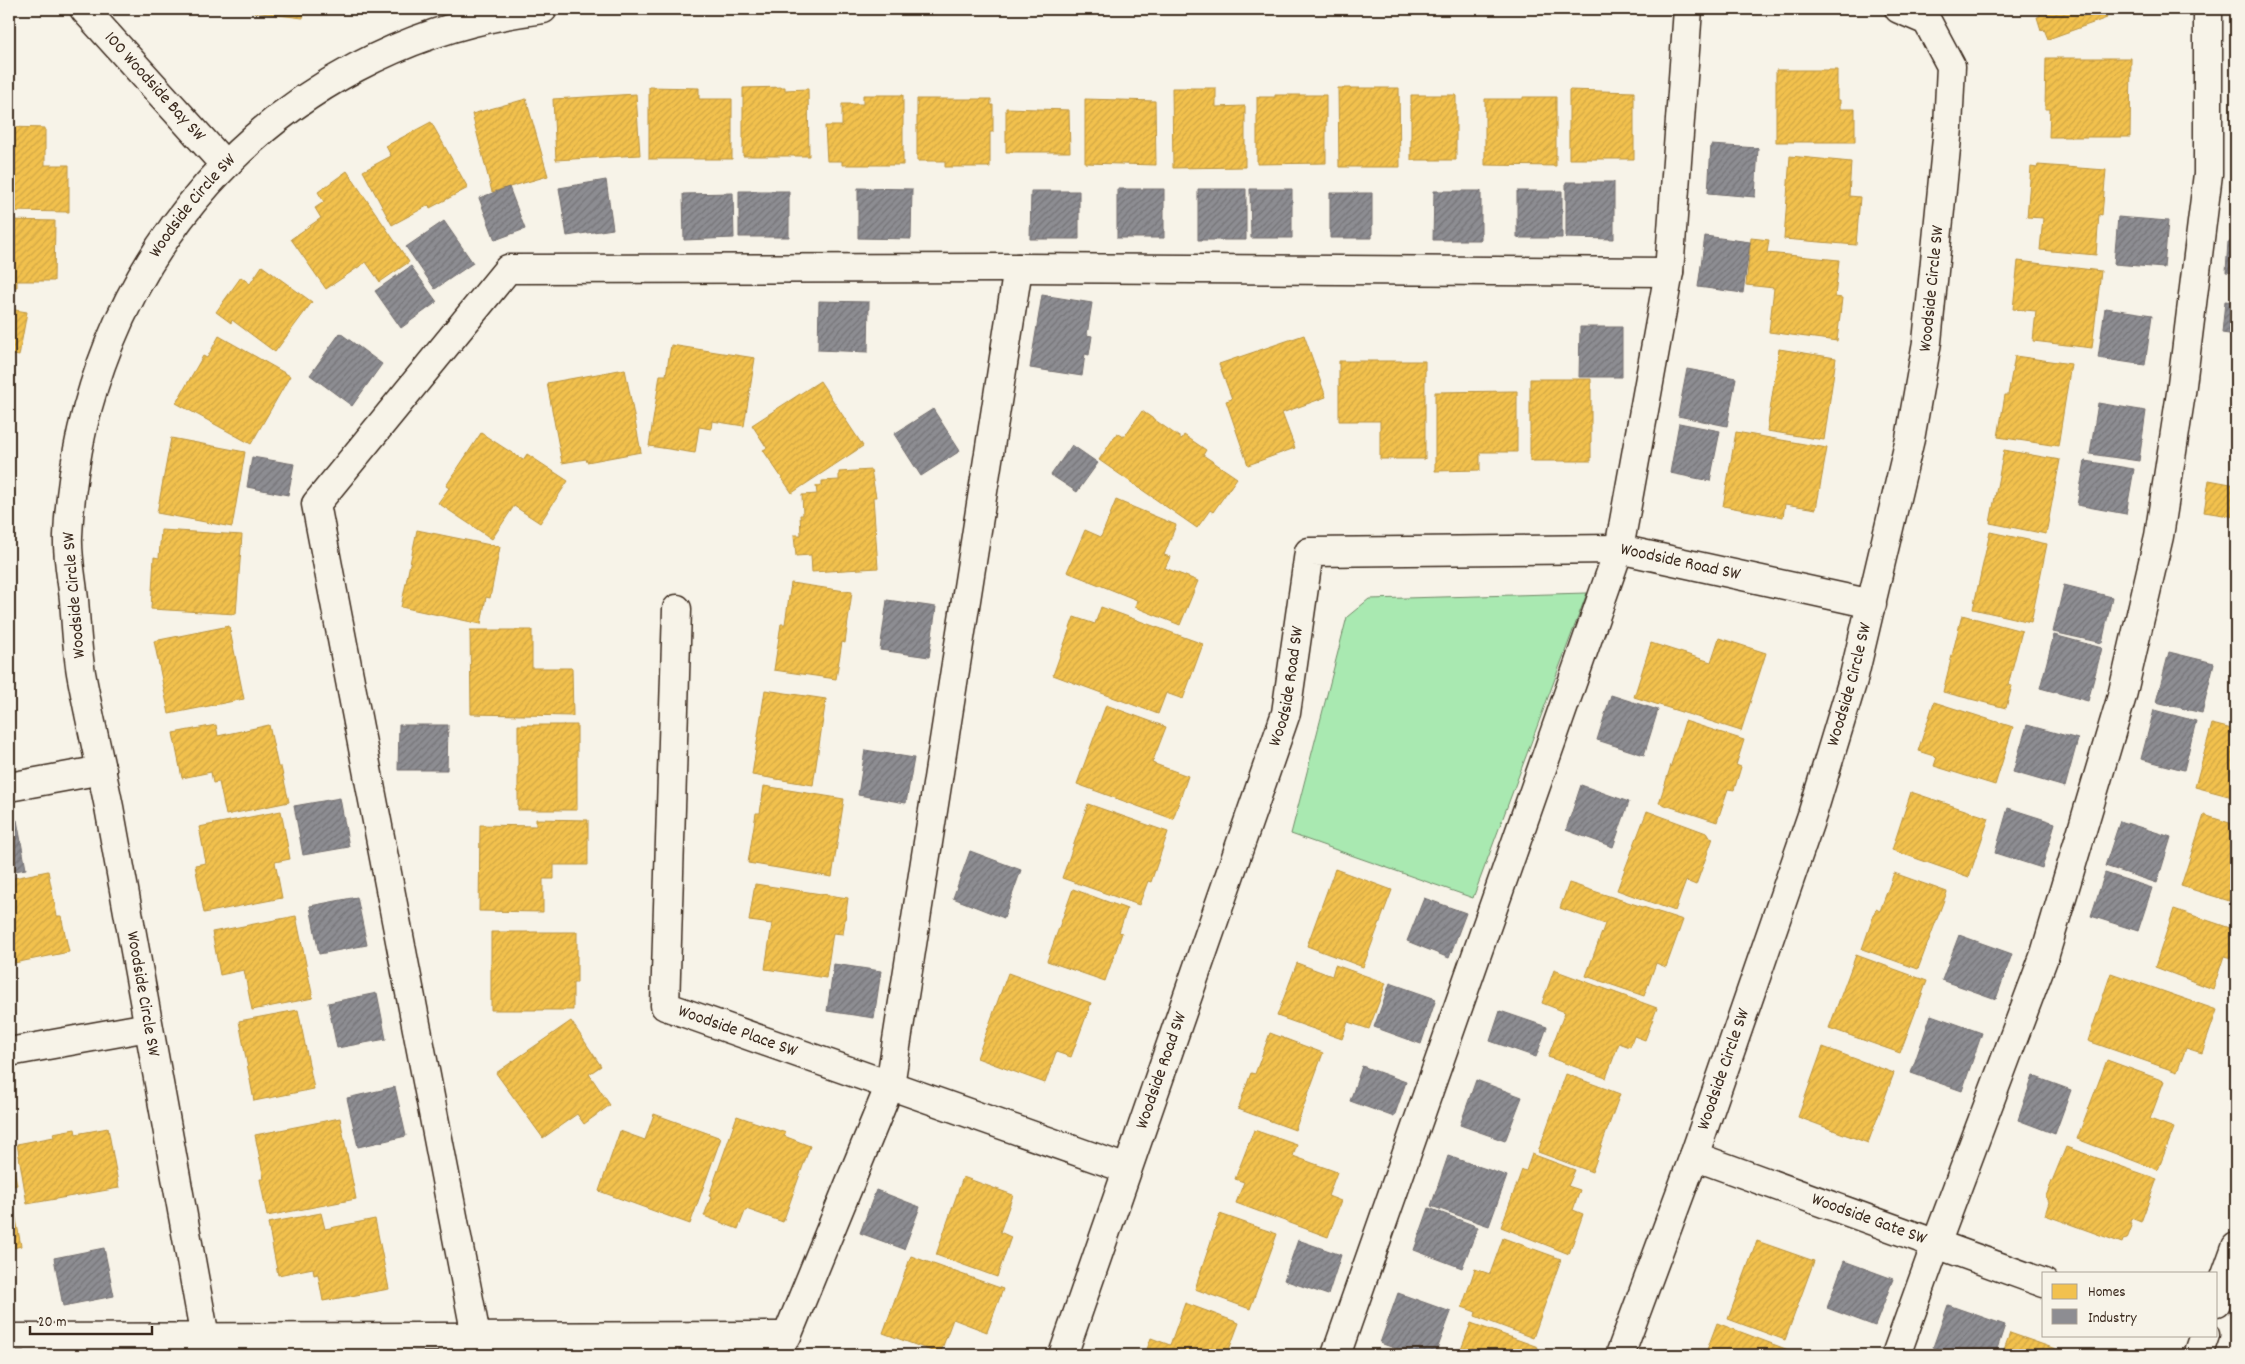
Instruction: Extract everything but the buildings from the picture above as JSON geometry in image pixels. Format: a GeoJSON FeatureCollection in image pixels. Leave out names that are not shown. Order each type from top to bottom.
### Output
{"type":"FeatureCollection","features":[{"type":"Feature","properties":{"kind":"street","name":"100 Woodside Bay SW"},"geometry":{"type":"LineString","coordinates":[[84,9],[225,165]]}},
{"type":"Feature","properties":{"kind":"street","name":"Woodside Circle SW"},"geometry":{"type":"LineString","coordinates":[[207,1346],[102,770],[81,669],[68,542],[71,491],[79,439],[92,388],[132,292],[159,246],[184,211],[225,165],[266,128],[311,94],[359,66],[410,43],[463,25],[517,12],[543,9]]}},
{"type":"Feature","properties":{"kind":"street"},"geometry":{"type":"LineString","coordinates":[[1336,1355],[1619,549],[1669,272],[1688,9]]}},
{"type":"Feature","properties":{"kind":"street","name":"Woodside Circle SW"},"geometry":{"type":"LineString","coordinates":[[1620,1355],[1694,1156],[1812,815],[1853,680],[1910,439],[1928,342],[1948,128],[1951,66],[1928,22],[1899,9]]}},
{"type":"Feature","properties":{"kind":"street"},"geometry":{"type":"LineString","coordinates":[[1896,1355],[2045,954],[2122,696],[2159,536],[2181,393],[2208,174],[2208,9]]}},
{"type":"Feature","properties":{"kind":"street"},"geometry":{"type":"LineString","coordinates":[[476,1336],[316,504],[508,269],[1018,268],[1669,272]]}},
{"type":"Feature","properties":{"kind":"street"},"geometry":{"type":"LineString","coordinates":[[9,1338],[207,1346],[476,1336],[787,1336],[890,1085],[1018,268]]}},
{"type":"Feature","properties":{"kind":"street","name":"Woodside Road SW"},"geometry":{"type":"LineString","coordinates":[[1063,1355],[1286,713],[1309,552],[1619,549],[1872,604]]}},
{"type":"Feature","properties":{"kind":"street","name":"Woodside Place SW"},"geometry":{"type":"LineString","coordinates":[[677,609],[665,1006],[1127,1168]]}},
{"type":"Feature","properties":{"kind":"street"},"geometry":{"type":"LineString","coordinates":[[9,787],[102,770]]}},
{"type":"Feature","properties":{"kind":"street"},"geometry":{"type":"LineString","coordinates":[[9,1052],[148,1027]]}},
{"type":"Feature","properties":{"kind":"street","name":"Woodside Gate SW"},"geometry":{"type":"LineString","coordinates":[[1694,1156],[2042,1282]]}},
{"type":"Feature","properties":{"kind":"street"},"geometry":{"type":"LineString","coordinates":[[2218,1297],[2236,1247]]}},
{"type":"Feature","properties":{"kind":"green space"},"geometry":{"type":"Polygon","coordinates":[[[1587,593],[1473,898],[1291,834],[1347,617],[1369,599],[1587,593]]]}}]}
